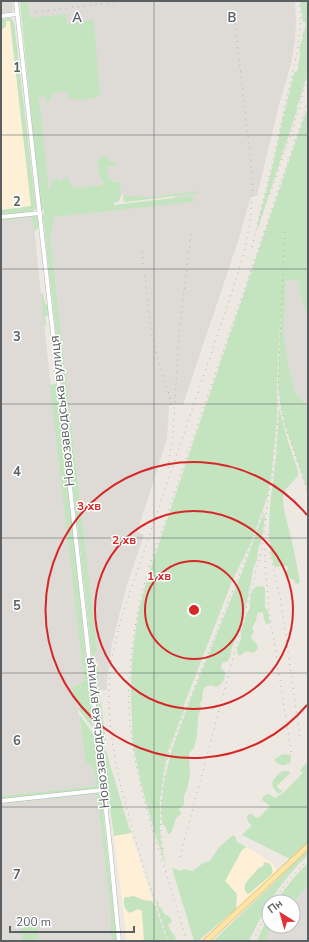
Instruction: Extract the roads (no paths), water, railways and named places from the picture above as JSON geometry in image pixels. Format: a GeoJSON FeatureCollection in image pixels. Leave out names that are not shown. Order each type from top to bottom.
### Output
{"type":"FeatureCollection","features":[{"type":"Feature","properties":{"kind":"main road"},"geometry":{"type":"LineString","coordinates":[[206,941],[308,846]]}},
{"type":"Feature","properties":{"kind":"street","name":"Новозаводська вулиця"},"geometry":{"type":"LineString","coordinates":[[16,1],[110,847],[119,941]]}},
{"type":"Feature","properties":{"kind":"street"},"geometry":{"type":"LineString","coordinates":[[1,16],[17,14]]}},
{"type":"Feature","properties":{"kind":"street"},"geometry":{"type":"LineString","coordinates":[[1,217],[40,213]]}},
{"type":"Feature","properties":{"kind":"street"},"geometry":{"type":"LineString","coordinates":[[1,801],[103,790]]}},
{"type":"Feature","properties":{"kind":"railway"},"geometry":{"type":"LineString","coordinates":[[36,12],[125,1]]}},
{"type":"Feature","properties":{"kind":"railway"},"geometry":{"type":"LineString","coordinates":[[252,247],[297,53],[301,18],[299,1]]}},
{"type":"Feature","properties":{"kind":"railway"},"geometry":{"type":"LineString","coordinates":[[168,941],[145,872],[117,770],[110,722],[110,673],[121,619],[231,295],[245,249],[250,222],[253,180],[233,6]]}},
{"type":"Feature","properties":{"kind":"railway"},"geometry":{"type":"LineString","coordinates":[[270,194],[297,115],[308,75]]}},
{"type":"Feature","properties":{"kind":"railway"},"geometry":{"type":"LineString","coordinates":[[187,941],[148,815],[142,793],[134,750],[129,706],[129,684],[135,629],[150,564],[301,124],[308,99]]}},
{"type":"Feature","properties":{"kind":"railway"},"geometry":{"type":"LineString","coordinates":[[180,857],[262,549],[272,478],[278,419],[278,383],[285,227]]}},
{"type":"Feature","properties":{"kind":"railway"},"geometry":{"type":"LineString","coordinates":[[168,468],[173,434],[179,333],[191,233]]}},
{"type":"Feature","properties":{"kind":"railway"},"geometry":{"type":"LineString","coordinates":[[142,251],[151,331],[171,405]]}},
{"type":"Feature","properties":{"kind":"railway"},"geometry":{"type":"LineString","coordinates":[[281,409],[308,493]]}},
{"type":"Feature","properties":{"kind":"railway"},"geometry":{"type":"LineString","coordinates":[[163,849],[161,812],[164,775],[169,751],[263,512]]}},
{"type":"Feature","properties":{"kind":"railway"},"geometry":{"type":"LineString","coordinates":[[268,534],[270,554],[281,602],[300,737]]}},
{"type":"Feature","properties":{"kind":"railway"},"geometry":{"type":"LineString","coordinates":[[265,549],[269,609],[292,757]]}},
{"type":"Feature","properties":{"kind":"railway"},"geometry":{"type":"LineString","coordinates":[[279,894],[289,880],[308,860]]}},
{"type":"Feature","properties":{"kind":"railway"},"geometry":{"type":"LineString","coordinates":[[253,941],[261,925]]}}]}
